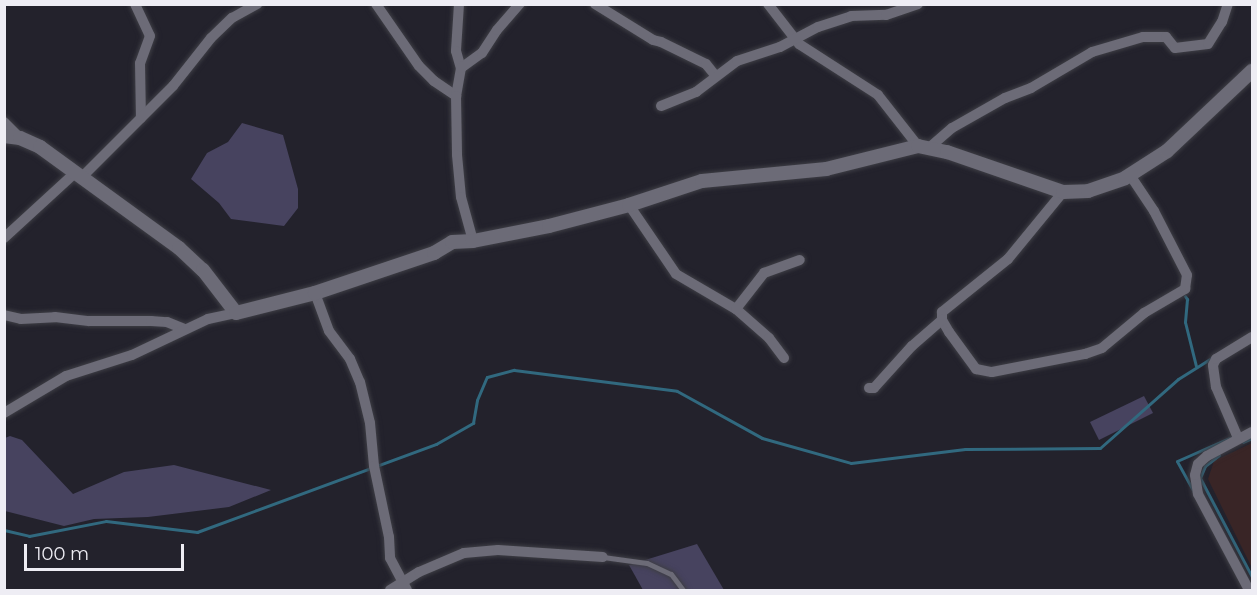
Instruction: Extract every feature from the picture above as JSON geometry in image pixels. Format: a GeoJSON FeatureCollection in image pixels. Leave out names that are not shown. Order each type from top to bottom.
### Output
{"type":"FeatureCollection","features":[{"type":"Feature","properties":{"kind":"street"},"geometry":{"type":"LineString","coordinates":[[135,4],[150,36],[140,63],[141,118]]}},
{"type":"Feature","properties":{"kind":"street"},"geometry":{"type":"LineString","coordinates":[[4,238],[79,175],[141,118],[172,86],[211,38],[232,18],[257,4]]}},
{"type":"Feature","properties":{"kind":"street"},"geometry":{"type":"LineString","coordinates":[[376,4],[419,66],[434,81],[456,96]]}},
{"type":"Feature","properties":{"kind":"street"},"geometry":{"type":"LineString","coordinates":[[459,4],[456,51],[461,68],[456,96],[461,197],[473,241]]}},
{"type":"Feature","properties":{"kind":"street"},"geometry":{"type":"LineString","coordinates":[[461,68],[482,53],[497,30],[520,4]]}},
{"type":"Feature","properties":{"kind":"street"},"geometry":{"type":"LineString","coordinates":[[595,4],[653,40],[662,42],[706,64],[715,75]]}},
{"type":"Feature","properties":{"kind":"street"},"geometry":{"type":"LineString","coordinates":[[768,4],[794,39],[878,95],[924,147],[1063,192],[1088,191],[1130,175],[1167,151],[1252,71]]}},
{"type":"Feature","properties":{"kind":"street"},"geometry":{"type":"LineString","coordinates":[[662,106],[696,92],[736,61],[780,47],[841,19],[886,15],[918,4]]}},
{"type":"Feature","properties":{"kind":"street"},"geometry":{"type":"LineString","coordinates":[[4,413],[66,376],[132,355],[207,319],[315,293],[434,253],[452,243],[549,226],[629,205],[702,181],[826,169],[924,147],[1005,98],[1031,88],[1092,52],[1143,38],[1166,38],[1175,48],[1208,44],[1222,22],[1227,4]]}},
{"type":"Feature","properties":{"kind":"street"},"geometry":{"type":"LineString","coordinates":[[4,122],[20,138]]}},
{"type":"Feature","properties":{"kind":"street"},"geometry":{"type":"LineString","coordinates":[[4,136],[20,138],[40,147],[179,248],[203,270],[236,313]]}},
{"type":"Feature","properties":{"kind":"street"},"geometry":{"type":"LineString","coordinates":[[1063,192],[1004,263],[942,312],[942,320],[976,369],[992,372],[1085,354],[1102,348],[1144,313],[1182,292],[1187,283],[1187,275],[1154,211],[1130,175]]}},
{"type":"Feature","properties":{"kind":"street"},"geometry":{"type":"LineString","coordinates":[[629,205],[676,274],[736,309],[769,338],[784,358]]}},
{"type":"Feature","properties":{"kind":"street"},"geometry":{"type":"LineString","coordinates":[[736,309],[764,273],[800,260]]}},
{"type":"Feature","properties":{"kind":"street"},"geometry":{"type":"LineString","coordinates":[[315,293],[329,331],[340,343],[360,382],[370,423],[374,466],[389,537],[390,558],[404,587]]}},
{"type":"Feature","properties":{"kind":"street"},"geometry":{"type":"LineString","coordinates":[[4,315],[21,319],[55,317],[89,321],[159,322],[184,329]]}},
{"type":"Feature","properties":{"kind":"street"},"geometry":{"type":"LineString","coordinates":[[869,388],[874,388],[912,346],[942,320]]}},
{"type":"Feature","properties":{"kind":"street"},"geometry":{"type":"LineString","coordinates":[[1238,438],[1215,387],[1213,365],[1216,359],[1252,337]]}},
{"type":"Feature","properties":{"kind":"street"},"geometry":{"type":"LineString","coordinates":[[1249,591],[1248,575],[1198,494],[1195,475],[1198,464],[1207,456],[1252,432]]}},
{"type":"Feature","properties":{"kind":"street"},"geometry":{"type":"LineString","coordinates":[[390,591],[404,587],[419,572],[464,553],[498,550],[603,557]]}},
{"type":"Feature","properties":{"kind":"lane"},"geometry":{"type":"LineString","coordinates":[[603,557],[647,563],[671,574],[683,591]]}},
{"type":"Feature","properties":{"kind":"shaded area"},"geometry":{"type":"Polygon","coordinates":[[[242,123],[283,135],[298,189],[298,208],[284,226],[231,219],[219,203],[191,179],[207,153],[228,142],[242,123]]]}},
{"type":"Feature","properties":{"kind":"shaded area"},"geometry":{"type":"Polygon","coordinates":[[[1144,396],[1153,413],[1099,440],[1090,422],[1144,396]]]}},
{"type":"Feature","properties":{"kind":"shaded area"},"geometry":{"type":"Polygon","coordinates":[[[10,436],[22,440],[73,494],[124,472],[174,465],[271,490],[229,507],[148,517],[94,519],[64,526],[5,511],[5,438],[10,436]]]}},
{"type":"Feature","properties":{"kind":"shaded area"},"geometry":{"type":"Polygon","coordinates":[[[1252,443],[1252,568],[1208,479],[1214,461],[1252,443]]]}},
{"type":"Feature","properties":{"kind":"shaded area"},"geometry":{"type":"Polygon","coordinates":[[[697,544],[724,590],[643,590],[629,565],[697,544]]]}},
{"type":"Feature","properties":{"kind":"waterway"},"geometry":{"type":"LineString","coordinates":[[1185,296],[1187,299],[1185,322],[1196,366]]}},
{"type":"Feature","properties":{"kind":"waterway"},"geometry":{"type":"LineString","coordinates":[[4,530],[29,536],[106,521],[197,532],[436,444],[473,423],[477,400],[487,377],[514,370],[677,391],[762,438],[851,463],[965,449],[1100,448],[1178,379],[1213,357]]}},
{"type":"Feature","properties":{"kind":"waterway"},"geometry":{"type":"LineString","coordinates":[[1194,492],[1177,461],[1234,436]]}},
{"type":"Feature","properties":{"kind":"waterway"},"geometry":{"type":"LineString","coordinates":[[1243,442],[1252,438]]}},
{"type":"Feature","properties":{"kind":"waterway"},"geometry":{"type":"LineString","coordinates":[[1219,455],[1205,466],[1200,478],[1252,577]]}}]}
